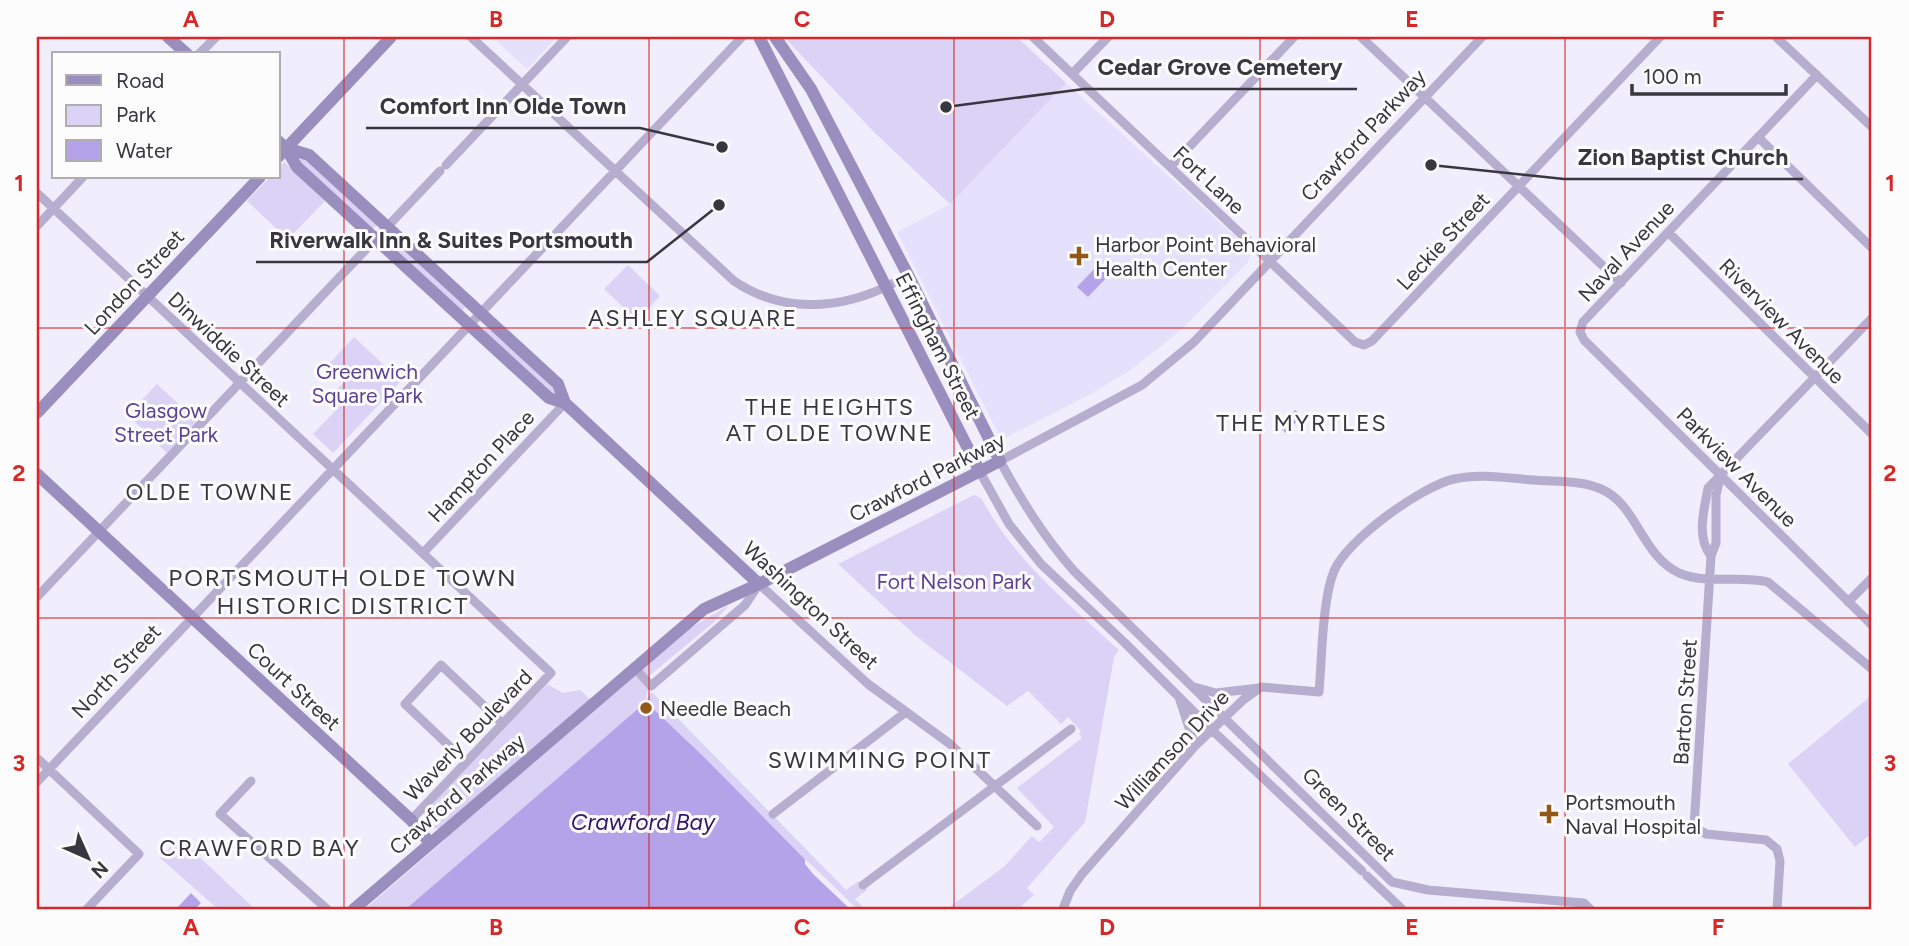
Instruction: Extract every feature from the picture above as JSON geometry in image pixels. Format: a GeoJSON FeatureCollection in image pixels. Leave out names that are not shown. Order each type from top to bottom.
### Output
{"type":"FeatureCollection","features":[{"type":"Feature","properties":{"kind":"street"},"geometry":{"type":"LineString","coordinates":[[168,37],[185,52]]}},
{"type":"Feature","properties":{"kind":"street"},"geometry":{"type":"LineString","coordinates":[[201,52],[216,37]]}},
{"type":"Feature","properties":{"kind":"street"},"geometry":{"type":"LineString","coordinates":[[281,149],[391,37]]}},
{"type":"Feature","properties":{"kind":"street"},"geometry":{"type":"LineString","coordinates":[[471,37],[734,281],[768,299],[795,305],[826,305],[887,288],[908,275]]}},
{"type":"Feature","properties":{"kind":"street"},"geometry":{"type":"LineString","coordinates":[[37,597],[567,37]]}},
{"type":"Feature","properties":{"kind":"street","name":"North Street"},"geometry":{"type":"LineString","coordinates":[[37,782],[742,37]]}},
{"type":"Feature","properties":{"kind":"street","name":"Effingham Street"},"geometry":{"type":"LineString","coordinates":[[759,37],[1009,524],[1025,546],[1125,643]]}},
{"type":"Feature","properties":{"kind":"street","name":"Effingham Street"},"geometry":{"type":"LineString","coordinates":[[775,37],[811,89],[1028,512],[1047,540],[1096,594],[1136,632]]}},
{"type":"Feature","properties":{"kind":"street","name":"Fort Lane"},"geometry":{"type":"LineString","coordinates":[[1033,37],[1355,342],[1364,345]]}},
{"type":"Feature","properties":{"kind":"street"},"geometry":{"type":"LineString","coordinates":[[1072,74],[1108,37]]}},
{"type":"Feature","properties":{"kind":"street"},"geometry":{"type":"LineString","coordinates":[[1170,167],[1294,37]]}},
{"type":"Feature","properties":{"kind":"street"},"geometry":{"type":"LineString","coordinates":[[1362,37],[1621,283]]}},
{"type":"Feature","properties":{"kind":"street","name":"Crawford Parkway"},"geometry":{"type":"LineString","coordinates":[[354,909],[704,609],[980,472],[1142,385],[1194,342],[1482,37]]}},
{"type":"Feature","properties":{"kind":"street","name":"Leckie Street"},"geometry":{"type":"LineString","coordinates":[[1364,345],[1372,341],[1660,37]]}},
{"type":"Feature","properties":{"kind":"street"},"geometry":{"type":"LineString","coordinates":[[1776,37],[1872,127]]}},
{"type":"Feature","properties":{"kind":"street","name":"Naval Avenue"},"geometry":{"type":"LineString","coordinates":[[1580,332],[1583,322],[1817,75]]}},
{"type":"Feature","properties":{"kind":"street"},"geometry":{"type":"LineString","coordinates":[[1758,137],[1872,248]]}},
{"type":"Feature","properties":{"kind":"street","name":"Washington Street"},"geometry":{"type":"LineString","coordinates":[[281,149],[309,155],[558,384],[565,403]]}},
{"type":"Feature","properties":{"kind":"street","name":"Washington Street"},"geometry":{"type":"LineString","coordinates":[[281,149],[468,325],[550,398],[565,403],[868,684],[950,744],[1037,826]]}},
{"type":"Feature","properties":{"kind":"street"},"geometry":{"type":"LineString","coordinates":[[37,226],[82,178]]}},
{"type":"Feature","properties":{"kind":"street","name":"London Street"},"geometry":{"type":"LineString","coordinates":[[37,413],[259,178]]}},
{"type":"Feature","properties":{"kind":"street","name":"Dinwiddie Street"},"geometry":{"type":"LineString","coordinates":[[37,193],[551,673]]}},
{"type":"Feature","properties":{"kind":"street","name":"Riverview Avenue"},"geometry":{"type":"LineString","coordinates":[[1668,232],[1872,434]]}},
{"type":"Feature","properties":{"kind":"street"},"geometry":{"type":"LineString","coordinates":[[1721,474],[1872,318]]}},
{"type":"Feature","properties":{"kind":"street","name":"Parkview Avenue"},"geometry":{"type":"LineString","coordinates":[[1580,332],[1584,340],[1872,625]]}},
{"type":"Feature","properties":{"kind":"street","name":"Hampton Place"},"geometry":{"type":"LineString","coordinates":[[423,553],[565,403]]}},
{"type":"Feature","properties":{"kind":"street","name":"Court Street"},"geometry":{"type":"LineString","coordinates":[[37,474],[411,821],[430,843]]}},
{"type":"Feature","properties":{"kind":"street","name":"Barton Street"},"geometry":{"type":"LineString","coordinates":[[1711,556],[1704,548],[1702,526],[1708,488],[1721,474]]}},
{"type":"Feature","properties":{"kind":"street","name":"Barton Street"},"geometry":{"type":"LineString","coordinates":[[1721,474],[1716,495],[1716,543],[1711,556],[1694,827],[1706,834],[1766,840],[1777,849],[1780,860],[1777,909]]}},
{"type":"Feature","properties":{"kind":"street","name":"Williamson Drive"},"geometry":{"type":"LineString","coordinates":[[1063,909],[1070,891],[1082,874],[1195,746],[1225,716],[1261,687],[1319,692],[1328,597],[1334,572],[1341,558],[1366,532],[1415,498],[1451,479],[1489,476],[1576,483],[1605,490],[1620,502],[1653,552],[1666,565],[1695,579],[1710,580]]}},
{"type":"Feature","properties":{"kind":"street"},"geometry":{"type":"LineString","coordinates":[[1848,602],[1872,578]]}},
{"type":"Feature","properties":{"kind":"street"},"geometry":{"type":"LineString","coordinates":[[1710,580],[1756,579],[1768,582],[1872,669]]}},
{"type":"Feature","properties":{"kind":"street"},"geometry":{"type":"LineString","coordinates":[[634,667],[651,686],[746,605],[759,584]]}},
{"type":"Feature","properties":{"kind":"street","name":"Green Street"},"geometry":{"type":"LineString","coordinates":[[1136,632],[1392,882],[1428,890],[1584,904],[1590,909]]}},
{"type":"Feature","properties":{"kind":"street","name":"Green Street"},"geometry":{"type":"LineString","coordinates":[[1125,643],[1212,730],[1402,909]]}},
{"type":"Feature","properties":{"kind":"street"},"geometry":{"type":"LineString","coordinates":[[466,762],[405,704],[441,666],[502,723]]}},
{"type":"Feature","properties":{"kind":"street","name":"Waverly Boulevard"},"geometry":{"type":"LineString","coordinates":[[411,821],[551,673]]}},
{"type":"Feature","properties":{"kind":"street"},"geometry":{"type":"LineString","coordinates":[[1190,685],[1216,694],[1261,687]]}},
{"type":"Feature","properties":{"kind":"street"},"geometry":{"type":"LineString","coordinates":[[1178,695],[1195,746]]}},
{"type":"Feature","properties":{"kind":"street"},"geometry":{"type":"LineString","coordinates":[[774,814],[906,712]]}},
{"type":"Feature","properties":{"kind":"street"},"geometry":{"type":"LineString","coordinates":[[863,885],[1071,729]]}},
{"type":"Feature","properties":{"kind":"street"},"geometry":{"type":"LineString","coordinates":[[37,758],[139,853],[87,909]]}},
{"type":"Feature","properties":{"kind":"street"},"geometry":{"type":"LineString","coordinates":[[251,781],[220,814],[327,909]]}},
{"type":"Feature","properties":{"kind":"shaded area"},"geometry":{"type":"Polygon","coordinates":[[[492,37],[557,37],[527,69],[492,37]]]}},
{"type":"Feature","properties":{"kind":"shaded area","name":"Harbor Point Behavioral Health Center"},"geometry":{"type":"Polygon","coordinates":[[[1066,83],[1251,251],[1248,262],[1183,328],[1129,371],[1089,395],[1005,438],[1000,437],[897,232],[950,204],[1066,83]]]}},
{"type":"Feature","properties":{"kind":"green space"},"geometry":{"type":"Polygon","coordinates":[[[784,37],[1017,37],[1066,83],[950,204],[874,132],[784,37]]]}},
{"type":"Feature","properties":{"kind":"green space"},"geometry":{"type":"Polygon","coordinates":[[[303,157],[377,225],[376,227],[371,229],[301,165],[300,160],[303,157]]]}},
{"type":"Feature","properties":{"kind":"green space"},"geometry":{"type":"Polygon","coordinates":[[[284,162],[325,201],[288,239],[247,201],[269,178],[280,178],[280,166],[284,162]]]}},
{"type":"Feature","properties":{"kind":"green space"},"geometry":{"type":"Polygon","coordinates":[[[389,237],[465,307],[462,311],[386,240],[389,237]]]}},
{"type":"Feature","properties":{"kind":"green space"},"geometry":{"type":"Polygon","coordinates":[[[628,265],[660,296],[637,320],[604,289],[628,265]]]}},
{"type":"Feature","properties":{"kind":"green space"},"geometry":{"type":"Polygon","coordinates":[[[487,327],[555,386],[553,395],[484,331],[487,327]]]}},
{"type":"Feature","properties":{"kind":"green space","name":"Greenwich Square Park"},"geometry":{"type":"Polygon","coordinates":[[[354,337],[401,381],[333,453],[313,434],[338,408],[329,398],[344,382],[327,366],[354,337]]]}},
{"type":"Feature","properties":{"kind":"green space","name":"Glasgow Street Park"},"geometry":{"type":"Polygon","coordinates":[[[157,384],[197,421],[167,453],[128,415],[157,384]]]}},
{"type":"Feature","properties":{"kind":"green space","name":"Fort Nelson Park"},"geometry":{"type":"Polygon","coordinates":[[[974,495],[981,498],[1009,541],[1043,580],[1119,650],[1114,657],[1085,822],[1027,888],[1034,895],[1018,909],[947,909],[1005,866],[1032,836],[1039,842],[1054,827],[1017,788],[1082,738],[1079,734],[1081,731],[1068,717],[1061,724],[1028,691],[1007,706],[916,636],[838,564],[974,495]]]}},
{"type":"Feature","properties":{"kind":"green space"},"geometry":{"type":"Polygon","coordinates":[[[729,605],[713,623],[650,675],[646,700],[652,692],[846,890],[859,881],[867,890],[855,899],[865,909],[854,909],[704,757],[646,703],[406,909],[365,909],[445,840],[437,828],[433,829],[428,824],[423,808],[547,684],[563,693],[580,690],[590,699],[684,632],[729,605]]]}},
{"type":"Feature","properties":{"kind":"green space"},"geometry":{"type":"Polygon","coordinates":[[[1872,695],[1872,833],[1855,847],[1788,764],[1872,695]]]}},
{"type":"Feature","properties":{"kind":"green space"},"geometry":{"type":"Polygon","coordinates":[[[179,838],[255,909],[218,909],[160,858],[179,838]]]}},
{"type":"Feature","properties":{"kind":"water"},"geometry":{"type":"Polygon","coordinates":[[[1097,266],[1108,276],[1088,297],[1077,287],[1097,266]]]}},
{"type":"Feature","properties":{"kind":"water"},"geometry":{"type":"Polygon","coordinates":[[[1295,410],[1302,416],[1286,433],[1279,427],[1295,410]]]}},
{"type":"Feature","properties":{"kind":"water","name":"Crawford Bay"},"geometry":{"type":"Polygon","coordinates":[[[646,702],[854,909],[406,909],[646,702]]]}},
{"type":"Feature","properties":{"kind":"water"},"geometry":{"type":"Polygon","coordinates":[[[191,893],[201,903],[195,909],[176,909],[191,893]]]}},
{"type":"Feature","properties":{"kind":"pier"},"geometry":{"type":"Polygon","coordinates":[[[805,859],[857,909],[850,909],[813,874],[805,864],[805,859]]]}},
{"type":"Feature","properties":{"kind":"place","name":"Cedar Grove Cemetery"},"geometry":{"type":"Point","coordinates":[946,107]}},
{"type":"Feature","properties":{"kind":"place","name":"Comfort Inn Olde Town"},"geometry":{"type":"Point","coordinates":[722,147]}},
{"type":"Feature","properties":{"kind":"place","name":"Zion Baptist Church"},"geometry":{"type":"Point","coordinates":[1431,165]}},
{"type":"Feature","properties":{"kind":"place","name":"Riverwalk Inn & Suites Portsmouth"},"geometry":{"type":"Point","coordinates":[719,205]}},
{"type":"Feature","properties":{"kind":"place","name":"Harbor Point Behavioral Health Center"},"geometry":{"type":"Point","coordinates":[1079,256]}},
{"type":"Feature","properties":{"kind":"place","name":"Needle Beach"},"geometry":{"type":"Point","coordinates":[646,708]}},
{"type":"Feature","properties":{"kind":"place","name":"Portsmouth Naval Hospital"},"geometry":{"type":"Point","coordinates":[1549,814]}},
{"type":"Feature","properties":{"kind":"district","name":"ASHLEY SQUARE"},"geometry":{"type":"Point","coordinates":[693,318]}},
{"type":"Feature","properties":{"kind":"district","name":"THE HEIGHTS AT OLDE TOWNE"},"geometry":{"type":"Point","coordinates":[830,420]}},
{"type":"Feature","properties":{"kind":"district","name":"THE MYRTLES"},"geometry":{"type":"Point","coordinates":[1302,423]}},
{"type":"Feature","properties":{"kind":"district","name":"OLDE TOWNE"},"geometry":{"type":"Point","coordinates":[210,492]}},
{"type":"Feature","properties":{"kind":"district","name":"PORTSMOUTH OLDE TOWN HISTORIC DISTRICT"},"geometry":{"type":"Point","coordinates":[343,591]}},
{"type":"Feature","properties":{"kind":"district","name":"SWIMMING POINT"},"geometry":{"type":"Point","coordinates":[880,760]}},
{"type":"Feature","properties":{"kind":"district","name":"CRAWFORD BAY"},"geometry":{"type":"Point","coordinates":[260,848]}}]}
